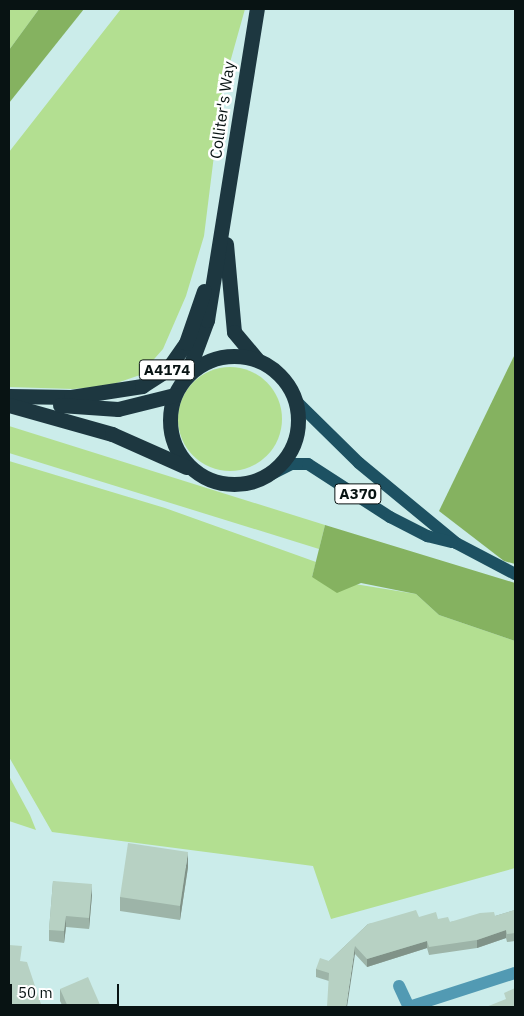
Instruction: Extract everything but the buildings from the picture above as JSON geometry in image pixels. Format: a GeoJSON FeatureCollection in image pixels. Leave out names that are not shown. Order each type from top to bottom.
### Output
{"type":"FeatureCollection","features":[{"type":"Feature","properties":{"kind":"highway","name":"Colliter's Way"},"geometry":{"type":"LineString","coordinates":[[185,377],[207,320],[257,9]]}},
{"type":"Feature","properties":{"kind":"highway","name":"Colliter's Way"},"geometry":{"type":"LineString","coordinates":[[225,217],[230,317],[241,345],[257,360]]}},
{"type":"Feature","properties":{"kind":"highway","name":"A4174"},"geometry":{"type":"LineString","coordinates":[[9,398],[114,394],[142,386],[167,370],[186,343],[225,217]]}},
{"type":"Feature","properties":{"kind":"highway"},"geometry":{"type":"LineString","coordinates":[[9,405],[112,434],[192,470],[224,484],[260,480],[279,467],[293,447],[298,424],[296,401],[274,369],[257,360],[218,357],[185,377],[174,395],[171,435],[192,470]]}},
{"type":"Feature","properties":{"kind":"highway"},"geometry":{"type":"LineString","coordinates":[[9,398],[118,408],[174,395]]}},
{"type":"Feature","properties":{"kind":"main road","name":"A370"},"geometry":{"type":"LineString","coordinates":[[296,401],[359,463],[456,543],[515,574]]}},
{"type":"Feature","properties":{"kind":"main road","name":"A370"},"geometry":{"type":"LineString","coordinates":[[260,480],[291,464],[308,464],[390,516],[428,536],[456,543]]}},
{"type":"Feature","properties":{"kind":"street"},"geometry":{"type":"LineString","coordinates":[[399,986],[409,1007],[515,973]]}},
{"type":"Feature","properties":{"kind":"green space"},"geometry":{"type":"Polygon","coordinates":[[[9,9],[39,9],[9,50],[9,9]]]}},
{"type":"Feature","properties":{"kind":"green space"},"geometry":{"type":"Polygon","coordinates":[[[39,9],[84,9],[9,103],[9,50],[39,9]]]}},
{"type":"Feature","properties":{"kind":"green space"},"geometry":{"type":"Polygon","coordinates":[[[121,9],[245,9],[222,91],[204,236],[186,296],[163,349],[140,375],[108,386],[73,389],[9,387],[9,152],[121,9]]]}},
{"type":"Feature","properties":{"kind":"green space"},"geometry":{"type":"Polygon","coordinates":[[[515,354],[515,564],[504,561],[439,511],[515,354]]]}},
{"type":"Feature","properties":{"kind":"green space"},"geometry":{"type":"Polygon","coordinates":[[[230,367],[250,371],[267,382],[278,399],[282,419],[278,439],[267,456],[250,467],[230,471],[210,467],[193,456],[182,439],[178,419],[182,399],[193,382],[210,371],[230,367]]]}},
{"type":"Feature","properties":{"kind":"green space"},"geometry":{"type":"Polygon","coordinates":[[[9,426],[325,525],[319,549],[9,453],[9,426]]]}},
{"type":"Feature","properties":{"kind":"green space"},"geometry":{"type":"Polygon","coordinates":[[[9,461],[165,508],[316,562],[312,577],[416,594],[439,615],[515,641],[515,868],[331,919],[313,866],[52,832],[9,757],[9,461]]]}},
{"type":"Feature","properties":{"kind":"green space"},"geometry":{"type":"Polygon","coordinates":[[[325,525],[515,583],[515,641],[439,615],[416,594],[361,583],[337,593],[312,577],[325,525]]]}},
{"type":"Feature","properties":{"kind":"green space"},"geometry":{"type":"Polygon","coordinates":[[[9,776],[30,815],[36,830],[9,821],[9,776]]]}}]}
